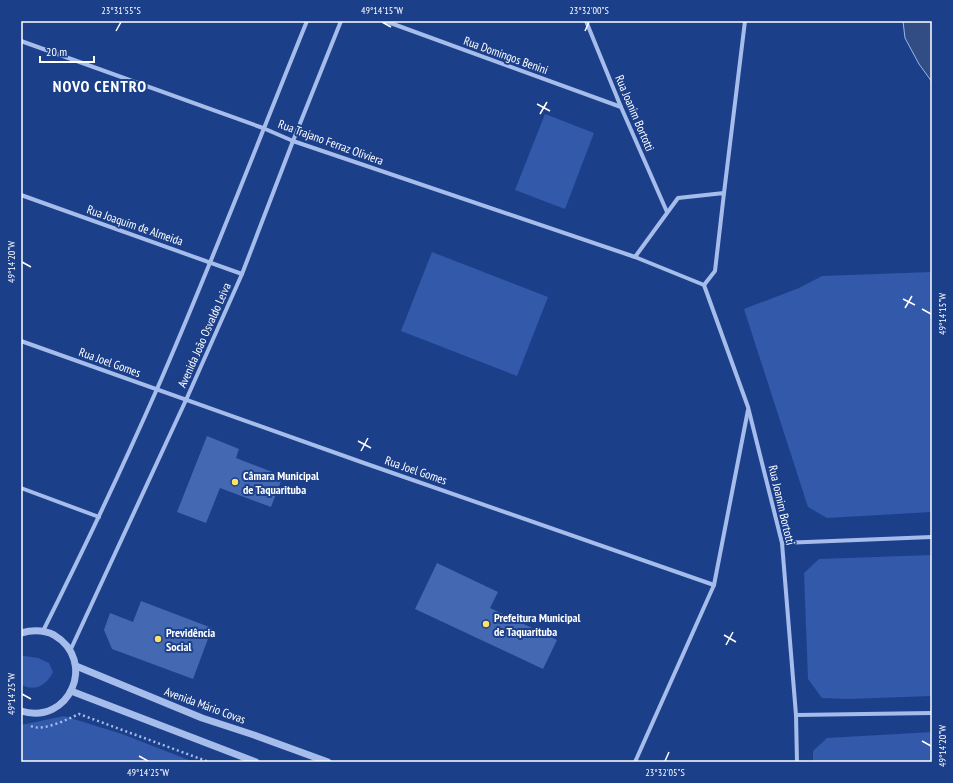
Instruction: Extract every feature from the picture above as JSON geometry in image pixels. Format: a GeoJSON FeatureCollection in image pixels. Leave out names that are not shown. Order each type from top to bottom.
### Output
{"type":"FeatureCollection","features":[{"type":"Feature","properties":{"kind":"street","name":"Avenida João Osvaldo Leiva"},"geometry":{"type":"LineString","coordinates":[[43,631],[99,517],[157,390],[211,262],[263,128],[307,21]]}},
{"type":"Feature","properties":{"kind":"street","name":"Avenida João Osvaldo Leiva"},"geometry":{"type":"LineString","coordinates":[[70,651],[186,400],[242,274],[341,21]]}},
{"type":"Feature","properties":{"kind":"street","name":"Rua Domingos Benini"},"geometry":{"type":"LineString","coordinates":[[385,21],[621,107]]}},
{"type":"Feature","properties":{"kind":"street","name":"Rua Joanim Bortotti"},"geometry":{"type":"LineString","coordinates":[[586,21],[621,107],[667,212]]}},
{"type":"Feature","properties":{"kind":"street"},"geometry":{"type":"LineString","coordinates":[[704,285],[715,271],[745,21]]}},
{"type":"Feature","properties":{"kind":"street","name":"Rua Trajano Ferraz Oliviera"},"geometry":{"type":"LineString","coordinates":[[21,41],[263,128],[293,141],[635,258],[704,285]]}},
{"type":"Feature","properties":{"kind":"street"},"geometry":{"type":"LineString","coordinates":[[635,258],[678,198],[724,194]]}},
{"type":"Feature","properties":{"kind":"street","name":"Rua Joaquim de Almeida"},"geometry":{"type":"LineString","coordinates":[[21,195],[242,274]]}},
{"type":"Feature","properties":{"kind":"street","name":"Rua Joanim Bortotti"},"geometry":{"type":"LineString","coordinates":[[704,285],[748,407],[782,543],[796,715],[797,762]]}},
{"type":"Feature","properties":{"kind":"street","name":"Rua Joel Gomes"},"geometry":{"type":"LineString","coordinates":[[21,341],[714,585]]}},
{"type":"Feature","properties":{"kind":"street"},"geometry":{"type":"LineString","coordinates":[[635,762],[714,585],[748,407]]}},
{"type":"Feature","properties":{"kind":"street"},"geometry":{"type":"LineString","coordinates":[[21,488],[99,517]]}},
{"type":"Feature","properties":{"kind":"street"},"geometry":{"type":"LineString","coordinates":[[782,543],[932,537]]}},
{"type":"Feature","properties":{"kind":"street"},"geometry":{"type":"LineString","coordinates":[[21,711],[38,713],[48,711],[58,706],[65,700],[71,691],[74,683],[76,666],[70,651],[59,638],[43,631],[23,631]]}},
{"type":"Feature","properties":{"kind":"street","name":"Avenida Mário Covas"},"geometry":{"type":"LineString","coordinates":[[76,666],[202,718],[328,762]]}},
{"type":"Feature","properties":{"kind":"street"},"geometry":{"type":"LineString","coordinates":[[71,691],[256,762]]}},
{"type":"Feature","properties":{"kind":"street"},"geometry":{"type":"LineString","coordinates":[[796,715],[932,713]]}},
{"type":"Feature","properties":{"kind":"path"},"geometry":{"type":"LineString","coordinates":[[26,723],[35,728],[58,724],[79,714],[209,762]]}},
{"type":"Feature","properties":{"kind":"shaded area"},"geometry":{"type":"Polygon","coordinates":[[[903,21],[932,21],[932,82],[919,64],[905,38],[903,21]]]}},
{"type":"Feature","properties":{"kind":"shaded area"},"geometry":{"type":"Polygon","coordinates":[[[545,114],[594,133],[565,209],[515,190],[545,114]]]}},
{"type":"Feature","properties":{"kind":"shaded area"},"geometry":{"type":"Polygon","coordinates":[[[432,252],[548,297],[517,376],[401,331],[432,252]]]}},
{"type":"Feature","properties":{"kind":"shaded area"},"geometry":{"type":"Polygon","coordinates":[[[932,272],[932,512],[827,518],[808,507],[744,309],[799,288],[822,276],[932,272]]]}},
{"type":"Feature","properties":{"kind":"shaded area"},"geometry":{"type":"Polygon","coordinates":[[[932,555],[932,696],[848,699],[822,698],[808,679],[804,573],[819,559],[932,555]]]}},
{"type":"Feature","properties":{"kind":"shaded area"},"geometry":{"type":"Polygon","coordinates":[[[21,657],[38,658],[49,663],[53,672],[44,684],[31,688],[21,684],[21,657]]]}},
{"type":"Feature","properties":{"kind":"shaded area"},"geometry":{"type":"Polygon","coordinates":[[[64,716],[122,734],[194,762],[21,762],[21,725],[64,716]]]}},
{"type":"Feature","properties":{"kind":"shaded area"},"geometry":{"type":"Polygon","coordinates":[[[932,732],[932,762],[813,762],[813,751],[827,738],[932,732]]]}},
{"type":"Feature","properties":{"kind":"building","name":"Câmara Municipal de Taquarituba"},"geometry":{"type":"Polygon","coordinates":[[[207,436],[239,449],[236,458],[283,476],[271,507],[220,488],[206,523],[177,512],[207,436]]]}},
{"type":"Feature","properties":{"kind":"building","name":"Prefeitura Municipal de Taquarituba"},"geometry":{"type":"Polygon","coordinates":[[[437,563],[498,592],[490,608],[557,640],[543,669],[415,609],[437,563]]]}},
{"type":"Feature","properties":{"kind":"building","name":"Previdência Social"},"geometry":{"type":"Polygon","coordinates":[[[141,601],[212,628],[193,679],[112,649],[104,630],[110,613],[133,622],[141,601]]]}},
{"type":"Feature","properties":{"kind":"place","name":"Câmara Municipal de Taquarituba"},"geometry":{"type":"Point","coordinates":[235,482]}},
{"type":"Feature","properties":{"kind":"place","name":"Prefeitura Municipal de Taquarituba"},"geometry":{"type":"Point","coordinates":[486,624]}},
{"type":"Feature","properties":{"kind":"place","name":"Previdência Social"},"geometry":{"type":"Point","coordinates":[158,639]}},
{"type":"Feature","properties":{"kind":"district","name":"NOVO CENTRO"},"geometry":{"type":"Point","coordinates":[100,86]}}]}
